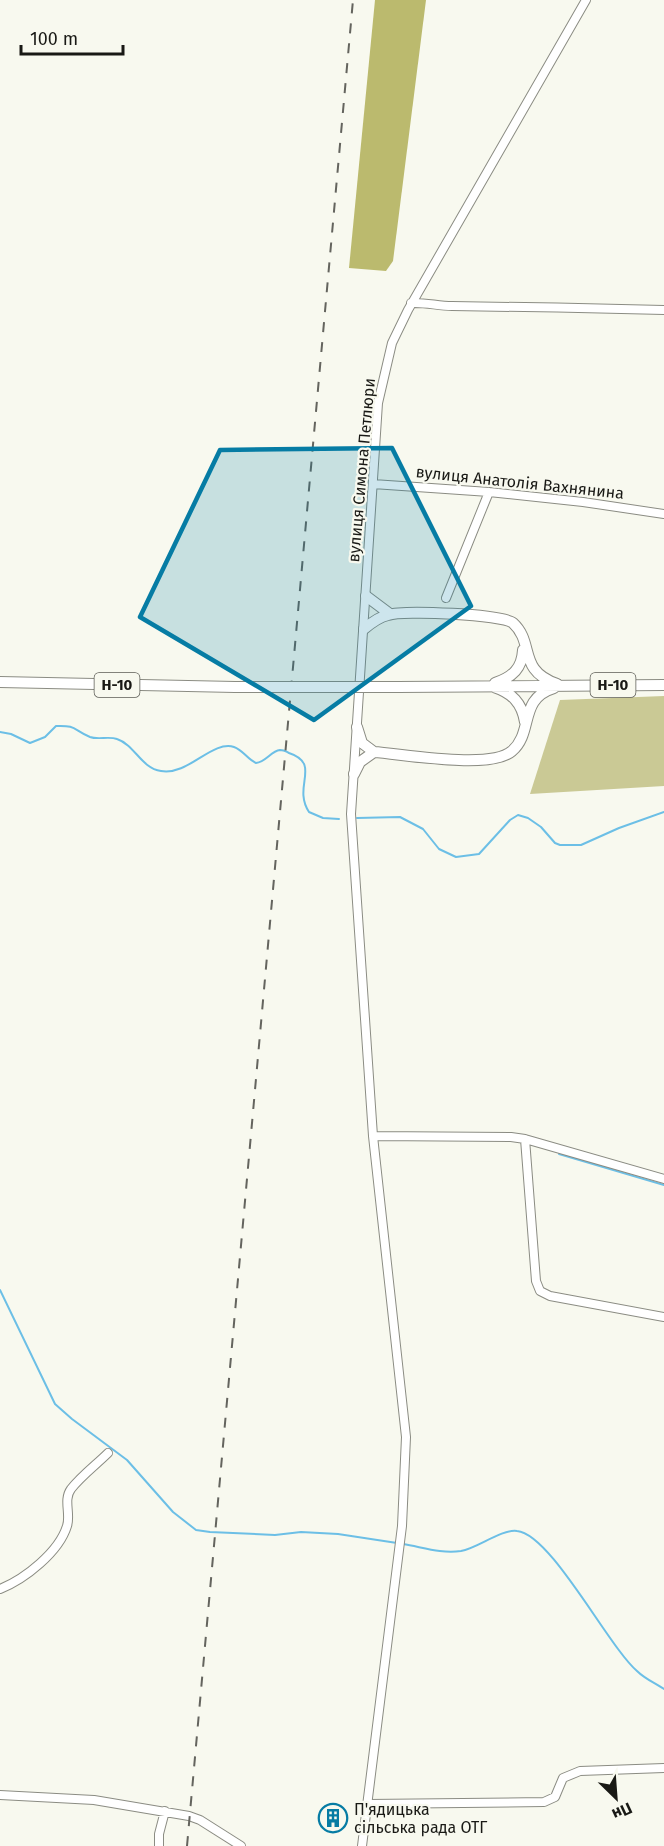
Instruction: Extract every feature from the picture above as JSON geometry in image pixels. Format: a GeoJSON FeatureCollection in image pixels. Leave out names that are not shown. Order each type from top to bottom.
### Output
{"type":"FeatureCollection","features":[{"type":"Feature","properties":{"kind":"main road"},"geometry":{"type":"LineString","coordinates":[[366,596],[390,614]]}},
{"type":"Feature","properties":{"kind":"main road"},"geometry":{"type":"LineString","coordinates":[[364,629],[390,614],[486,615],[504,618],[512,622],[521,635],[533,668],[539,675],[562,686]]}},
{"type":"Feature","properties":{"kind":"main road"},"geometry":{"type":"LineString","coordinates":[[489,685],[504,680],[518,670],[522,662],[521,635]]}},
{"type":"Feature","properties":{"kind":"main road","name":"Н-10"},"geometry":{"type":"LineString","coordinates":[[0,682],[235,687],[664,686]]}},
{"type":"Feature","properties":{"kind":"main road"},"geometry":{"type":"LineString","coordinates":[[489,685],[513,697],[519,704],[525,722]]}},
{"type":"Feature","properties":{"kind":"main road"},"geometry":{"type":"LineString","coordinates":[[357,727],[362,743],[374,752],[489,760],[505,756],[513,751],[518,744],[531,705],[546,690],[562,686]]}},
{"type":"Feature","properties":{"kind":"main road"},"geometry":{"type":"LineString","coordinates":[[354,774],[360,762],[374,752]]}},
{"type":"Feature","properties":{"kind":"street","name":"вулиця Симона Петлюри"},"geometry":{"type":"LineString","coordinates":[[363,1846],[400,1542],[406,1437],[373,1136],[351,814],[378,403],[394,337],[411,303],[585,0]]}},
{"type":"Feature","properties":{"kind":"street"},"geometry":{"type":"LineString","coordinates":[[411,303],[438,306],[664,310]]}},
{"type":"Feature","properties":{"kind":"street","name":"вулиця Анатолія Вахнянина"},"geometry":{"type":"LineString","coordinates":[[373,483],[583,502],[664,514]]}},
{"type":"Feature","properties":{"kind":"street"},"geometry":{"type":"LineString","coordinates":[[446,598],[489,492]]}},
{"type":"Feature","properties":{"kind":"street"},"geometry":{"type":"LineString","coordinates":[[373,1136],[525,1139],[664,1179]]}},
{"type":"Feature","properties":{"kind":"street"},"geometry":{"type":"LineString","coordinates":[[525,1139],[536,1281],[540,1290],[550,1296],[664,1317]]}},
{"type":"Feature","properties":{"kind":"street"},"geometry":{"type":"LineString","coordinates":[[0,1589],[14,1583],[36,1568],[51,1551],[67,1527],[67,1498],[71,1489],[108,1453]]}},
{"type":"Feature","properties":{"kind":"street"},"geometry":{"type":"LineString","coordinates":[[368,1804],[544,1802],[555,1797],[562,1778],[580,1771],[664,1768]]}},
{"type":"Feature","properties":{"kind":"street"},"geometry":{"type":"LineString","coordinates":[[0,1796],[94,1800],[165,1811],[200,1820],[241,1846]]}},
{"type":"Feature","properties":{"kind":"street"},"geometry":{"type":"LineString","coordinates":[[159,1846],[159,1834],[165,1811]]}},
{"type":"Feature","properties":{"kind":"highlighted area"},"geometry":{"type":"Polygon","coordinates":[[[392,448],[471,606],[314,720],[140,617],[220,450],[392,448]]]}},
{"type":"Feature","properties":{"kind":"shaded area"},"geometry":{"type":"Polygon","coordinates":[[[375,0],[426,0],[393,261],[386,271],[349,268],[375,0]]]}},
{"type":"Feature","properties":{"kind":"shaded area"},"geometry":{"type":"Polygon","coordinates":[[[664,696],[664,786],[530,794],[560,700],[664,696]]]}},
{"type":"Feature","properties":{"kind":"waterway"},"geometry":{"type":"LineString","coordinates":[[0,732],[11,734],[30,743],[45,737],[56,726],[72,727],[90,737],[114,738],[123,742],[148,766],[161,771],[181,768],[217,748],[226,746],[237,748],[256,763],[263,761],[274,752],[284,750],[304,763],[303,793],[309,812],[323,818],[339,819]]}},
{"type":"Feature","properties":{"kind":"waterway"},"geometry":{"type":"LineString","coordinates":[[357,818],[400,817],[423,829],[439,849],[456,857],[479,854],[510,820],[518,815],[528,818],[541,827],[555,843],[581,845],[664,812]]}},
{"type":"Feature","properties":{"kind":"waterway"},"geometry":{"type":"LineString","coordinates":[[559,1154],[664,1185]]}},
{"type":"Feature","properties":{"kind":"waterway"},"geometry":{"type":"LineString","coordinates":[[0,1290],[55,1404],[127,1460],[173,1512],[196,1530],[275,1535],[301,1532],[338,1534],[397,1543]]}},
{"type":"Feature","properties":{"kind":"waterway"},"geometry":{"type":"LineString","coordinates":[[403,1544],[454,1552],[468,1549],[511,1531],[531,1537],[562,1570],[625,1658],[640,1674],[664,1689]]}},
{"type":"Feature","properties":{"kind":"railway"},"geometry":{"type":"LineString","coordinates":[[187,1846],[353,0]]}},
{"type":"Feature","properties":{"kind":"place","name":"П'ядицька сільська рада ОТГ"},"geometry":{"type":"Point","coordinates":[333,1818]}}]}
